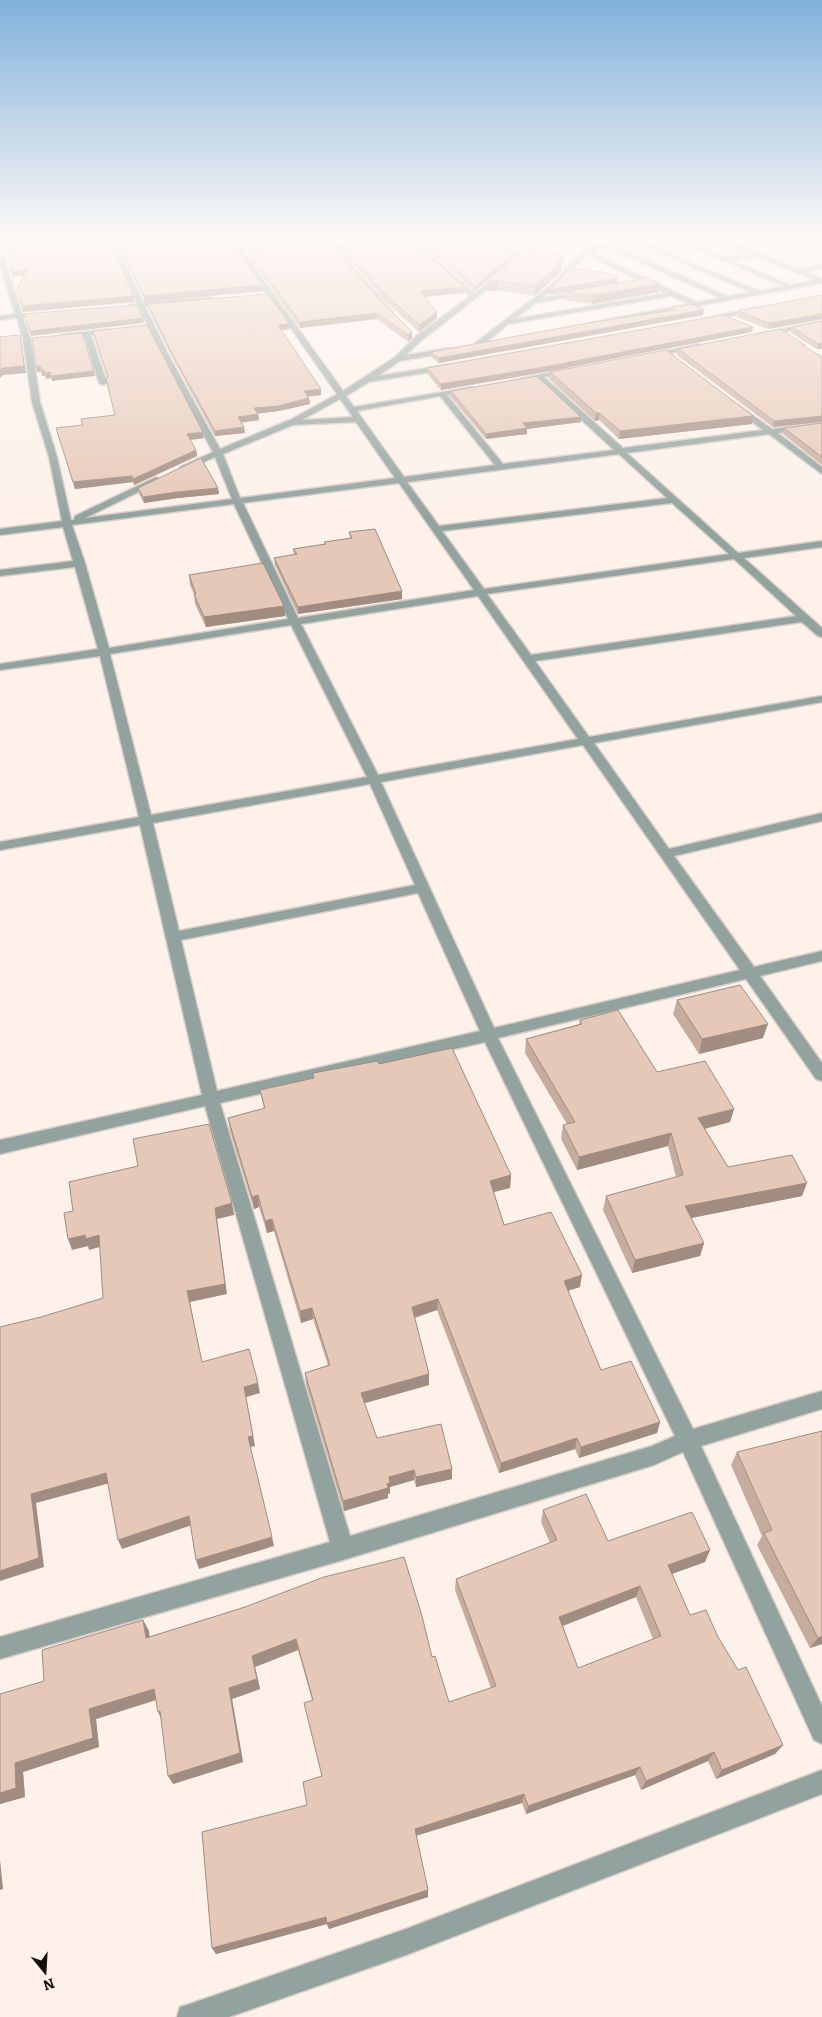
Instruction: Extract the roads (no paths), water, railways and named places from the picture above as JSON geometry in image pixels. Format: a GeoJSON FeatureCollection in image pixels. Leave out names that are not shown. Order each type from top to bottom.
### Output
{"type":"FeatureCollection","features":[{"type":"Feature","properties":{"kind":"street"},"geometry":{"type":"LineString","coordinates":[[27,330],[32,339],[36,402],[53,458],[67,524],[80,563],[123,724],[211,1099],[343,1549]]}},
{"type":"Feature","properties":{"kind":"street"},"geometry":{"type":"LineString","coordinates":[[57,337],[123,330]]}},
{"type":"Feature","properties":{"kind":"street"},"geometry":{"type":"LineString","coordinates":[[150,330],[218,453],[237,502],[294,621],[374,779],[489,1035],[688,1440],[822,1732]]}},
{"type":"Feature","properties":{"kind":"street"},"geometry":{"type":"LineString","coordinates":[[292,330],[355,414],[822,1075]]}},
{"type":"Feature","properties":{"kind":"street"},"geometry":{"type":"LineString","coordinates":[[177,470],[286,424],[341,395],[366,381],[398,359],[429,330]]}},
{"type":"Feature","properties":{"kind":"street"},"geometry":{"type":"LineString","coordinates":[[478,344],[496,330]]}},
{"type":"Feature","properties":{"kind":"street"},"geometry":{"type":"LineString","coordinates":[[757,332],[783,333],[794,330]]}},
{"type":"Feature","properties":{"kind":"street"},"geometry":{"type":"LineString","coordinates":[[412,332],[419,338]]}},
{"type":"Feature","properties":{"kind":"street"},"geometry":{"type":"LineString","coordinates":[[86,334],[103,383]]}},
{"type":"Feature","properties":{"kind":"street"},"geometry":{"type":"LineString","coordinates":[[469,346],[497,341]]}},
{"type":"Feature","properties":{"kind":"street"},"geometry":{"type":"LineString","coordinates":[[638,357],[702,345]]}},
{"type":"Feature","properties":{"kind":"street"},"geometry":{"type":"LineString","coordinates":[[398,359],[460,348]]}},
{"type":"Feature","properties":{"kind":"street"},"geometry":{"type":"LineString","coordinates":[[666,352],[674,357]]}},
{"type":"Feature","properties":{"kind":"street"},"geometry":{"type":"LineString","coordinates":[[366,381],[457,365]]}},
{"type":"Feature","properties":{"kind":"street"},"geometry":{"type":"LineString","coordinates":[[510,382],[582,368]]}},
{"type":"Feature","properties":{"kind":"street"},"geometry":{"type":"LineString","coordinates":[[539,377],[822,634]]}},
{"type":"Feature","properties":{"kind":"street"},"geometry":{"type":"LineString","coordinates":[[286,424],[355,414],[481,387]]}},
{"type":"Feature","properties":{"kind":"street"},"geometry":{"type":"LineString","coordinates":[[442,394],[501,467]]}},
{"type":"Feature","properties":{"kind":"street"},"geometry":{"type":"LineString","coordinates":[[734,403],[822,471]]}},
{"type":"Feature","properties":{"kind":"street"},"geometry":{"type":"LineString","coordinates":[[0,532],[822,425]]}},
{"type":"Feature","properties":{"kind":"street"},"geometry":{"type":"LineString","coordinates":[[67,524],[168,474]]}},
{"type":"Feature","properties":{"kind":"street"},"geometry":{"type":"LineString","coordinates":[[436,529],[674,500]]}},
{"type":"Feature","properties":{"kind":"street"},"geometry":{"type":"LineString","coordinates":[[0,667],[480,592],[822,544]]}},
{"type":"Feature","properties":{"kind":"street"},"geometry":{"type":"LineString","coordinates":[[0,573],[80,563]]}},
{"type":"Feature","properties":{"kind":"street"},"geometry":{"type":"LineString","coordinates":[[528,659],[805,618]]}},
{"type":"Feature","properties":{"kind":"street"},"geometry":{"type":"LineString","coordinates":[[0,846],[822,699]]}},
{"type":"Feature","properties":{"kind":"street"},"geometry":{"type":"LineString","coordinates":[[666,854],[822,817]]}},
{"type":"Feature","properties":{"kind":"street"},"geometry":{"type":"LineString","coordinates":[[173,937],[422,888]]}},
{"type":"Feature","properties":{"kind":"street"},"geometry":{"type":"LineString","coordinates":[[0,1147],[489,1035],[822,956]]}},
{"type":"Feature","properties":{"kind":"street"},"geometry":{"type":"LineString","coordinates":[[0,1648],[343,1549],[654,1455],[688,1440],[822,1400]]}},
{"type":"Feature","properties":{"kind":"street"},"geometry":{"type":"LineString","coordinates":[[190,2017],[406,1942],[822,1782]]}}]}
